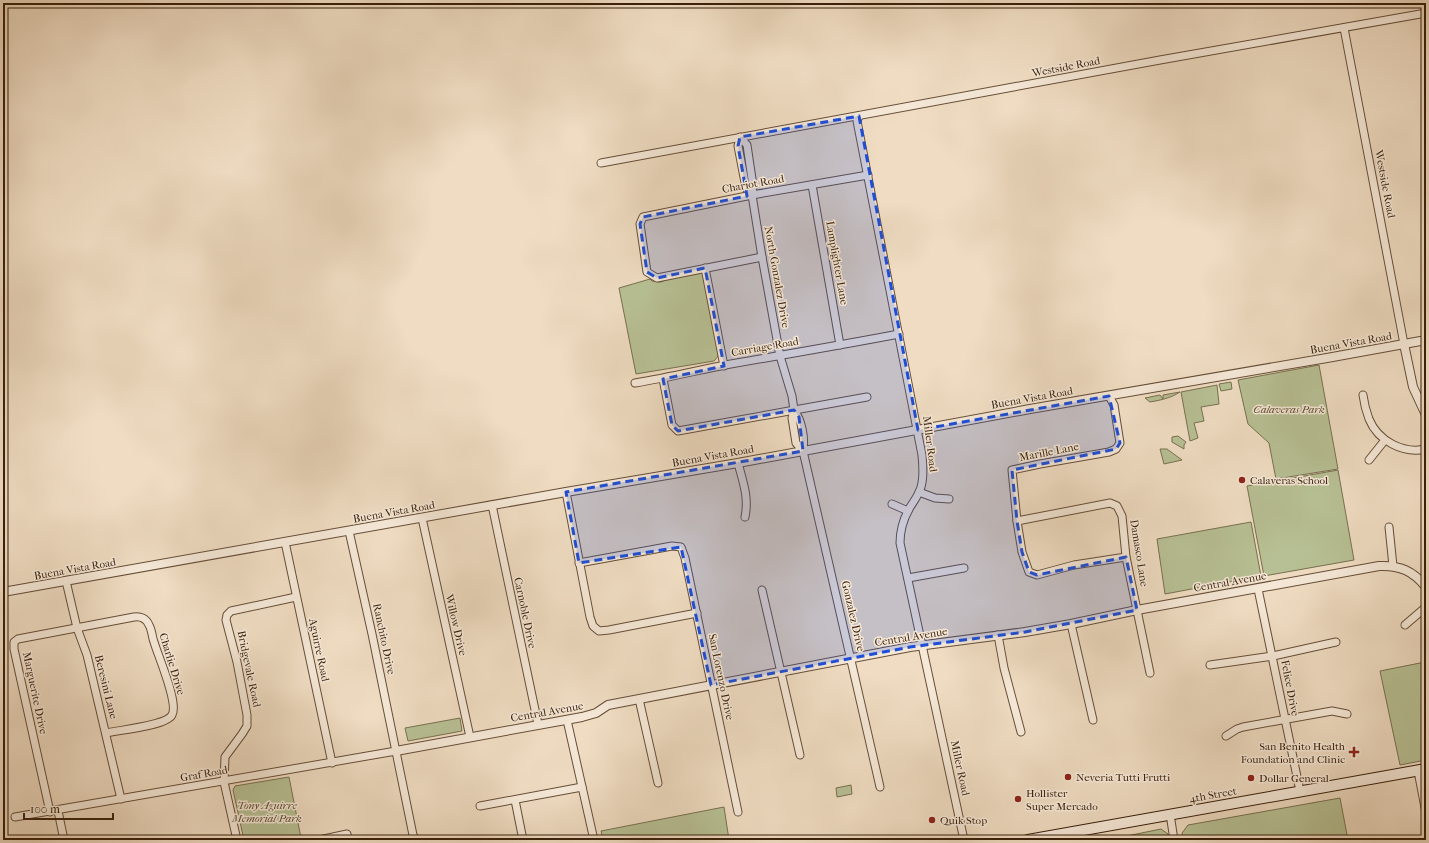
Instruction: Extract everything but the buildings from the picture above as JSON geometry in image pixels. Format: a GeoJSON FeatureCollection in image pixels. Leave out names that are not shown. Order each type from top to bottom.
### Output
{"type":"FeatureCollection","features":[{"type":"Feature","properties":{"kind":"main road","name":"4th Street"},"geometry":{"type":"LineString","coordinates":[[1028,840],[1422,770]]}},
{"type":"Feature","properties":{"kind":"street","name":"Westside Road"},"geometry":{"type":"LineString","coordinates":[[601,163],[859,116],[863,114],[1426,13]]}},
{"type":"Feature","properties":{"kind":"street","name":"Westside Road"},"geometry":{"type":"LineString","coordinates":[[1344,28],[1404,344]]}},
{"type":"Feature","properties":{"kind":"street","name":"Miller Road"},"geometry":{"type":"LineString","coordinates":[[859,116],[857,121],[918,430],[923,468],[923,478],[919,492],[902,525],[900,535],[902,553],[964,840]]}},
{"type":"Feature","properties":{"kind":"street","name":"North Gonzalez Drive"},"geometry":{"type":"LineString","coordinates":[[740,137],[738,146],[746,188],[752,195],[780,356],[792,396],[794,410],[799,417],[805,442],[803,451]]}},
{"type":"Feature","properties":{"kind":"street","name":"Chariot Road"},"geometry":{"type":"LineString","coordinates":[[705,268],[658,278],[648,272],[640,224],[643,217],[752,195],[868,175]]}},
{"type":"Feature","properties":{"kind":"street","name":"Lamplighter Lane"},"geometry":{"type":"LineString","coordinates":[[812,185],[840,345]]}},
{"type":"Feature","properties":{"kind":"street"},"geometry":{"type":"LineString","coordinates":[[724,366],[705,268],[762,257]]}},
{"type":"Feature","properties":{"kind":"street","name":"Carriage Road"},"geometry":{"type":"LineString","coordinates":[[635,383],[899,334]]}},
{"type":"Feature","properties":{"kind":"street","name":"Buena Vista Road"},"geometry":{"type":"LineString","coordinates":[[3,592],[1426,340]]}},
{"type":"Feature","properties":{"kind":"street"},"geometry":{"type":"LineString","coordinates":[[1404,344],[1413,387],[1426,415]]}},
{"type":"Feature","properties":{"kind":"street"},"geometry":{"type":"LineString","coordinates":[[663,379],[672,425],[678,431],[867,397]]}},
{"type":"Feature","properties":{"kind":"street"},"geometry":{"type":"LineString","coordinates":[[1362,394],[1373,426],[1385,440],[1399,447],[1411,450],[1426,449]]}},
{"type":"Feature","properties":{"kind":"street","name":"Marille Lane"},"geometry":{"type":"LineString","coordinates":[[1109,396],[1114,405],[1120,443],[1116,449],[1109,452],[1012,470],[1017,521],[1022,552],[1030,572],[1037,575],[1074,565],[1126,557]]}},
{"type":"Feature","properties":{"kind":"street"},"geometry":{"type":"LineString","coordinates":[[1369,460],[1385,440]]}},
{"type":"Feature","properties":{"kind":"street","name":"Gonzalez Drive"},"geometry":{"type":"LineString","coordinates":[[803,451],[880,787]]}},
{"type":"Feature","properties":{"kind":"street"},"geometry":{"type":"LineString","coordinates":[[738,463],[747,505],[745,517]]}},
{"type":"Feature","properties":{"kind":"street"},"geometry":{"type":"LineString","coordinates":[[566,492],[593,626],[599,631],[697,613]]}},
{"type":"Feature","properties":{"kind":"street"},"geometry":{"type":"LineString","coordinates":[[919,492],[935,498],[949,499]]}},
{"type":"Feature","properties":{"kind":"street","name":"Damasco Lane"},"geometry":{"type":"LineString","coordinates":[[1017,521],[1110,503],[1117,506],[1122,516],[1126,557],[1150,673]]}},
{"type":"Feature","properties":{"kind":"street"},"geometry":{"type":"LineString","coordinates":[[892,504],[908,511]]}},
{"type":"Feature","properties":{"kind":"street","name":"Carnoble Drive"},"geometry":{"type":"LineString","coordinates":[[492,505],[538,724]]}},
{"type":"Feature","properties":{"kind":"street","name":"Willow Drive"},"geometry":{"type":"LineString","coordinates":[[422,518],[470,738]]}},
{"type":"Feature","properties":{"kind":"street"},"geometry":{"type":"LineString","coordinates":[[1389,527],[1393,566]]}},
{"type":"Feature","properties":{"kind":"street","name":"Ranchito Drive"},"geometry":{"type":"LineString","coordinates":[[349,531],[416,840]]}},
{"type":"Feature","properties":{"kind":"street","name":"Aguirre Road"},"geometry":{"type":"LineString","coordinates":[[285,542],[332,763]]}},
{"type":"Feature","properties":{"kind":"street","name":"San Lorenzo Drive"},"geometry":{"type":"LineString","coordinates":[[580,563],[672,546],[681,548],[685,558],[697,613],[738,812]]}},
{"type":"Feature","properties":{"kind":"street","name":"Central Avenue"},"geometry":{"type":"LineString","coordinates":[[396,751],[538,724],[567,720],[593,714],[608,705],[851,658],[1071,624],[1137,610],[1379,566],[1393,566],[1405,570],[1415,576],[1426,587]]}},
{"type":"Feature","properties":{"kind":"street"},"geometry":{"type":"LineString","coordinates":[[908,578],[964,568]]}},
{"type":"Feature","properties":{"kind":"street","name":"Beresini Lane"},"geometry":{"type":"LineString","coordinates":[[66,581],[77,628],[86,655],[106,732],[121,799]]}},
{"type":"Feature","properties":{"kind":"street","name":"Felice Drive"},"geometry":{"type":"LineString","coordinates":[[1258,589],[1300,791]]}},
{"type":"Feature","properties":{"kind":"street"},"geometry":{"type":"LineString","coordinates":[[762,590],[800,755]]}},
{"type":"Feature","properties":{"kind":"street","name":"Bridgevale Road"},"geometry":{"type":"LineString","coordinates":[[237,840],[224,782],[225,757],[242,734],[246,726],[247,715],[226,620],[227,615],[231,611],[296,597]]}},
{"type":"Feature","properties":{"kind":"street"},"geometry":{"type":"LineString","coordinates":[[1405,625],[1426,607]]}},
{"type":"Feature","properties":{"kind":"street","name":"Charlie Drive"},"geometry":{"type":"LineString","coordinates":[[77,628],[139,616],[149,625],[153,641],[168,679],[175,710],[168,720],[154,725],[106,732]]}},
{"type":"Feature","properties":{"kind":"street"},"geometry":{"type":"LineString","coordinates":[[1071,624],[1093,720]]}},
{"type":"Feature","properties":{"kind":"street","name":"Marguerite Drive"},"geometry":{"type":"LineString","coordinates":[[50,812],[14,642],[18,639],[77,628]]}},
{"type":"Feature","properties":{"kind":"street"},"geometry":{"type":"LineString","coordinates":[[998,635],[1004,668],[1021,732]]}},
{"type":"Feature","properties":{"kind":"street"},"geometry":{"type":"LineString","coordinates":[[1210,666],[1273,656],[1336,642]]}},
{"type":"Feature","properties":{"kind":"street"},"geometry":{"type":"LineString","coordinates":[[639,699],[658,783]]}},
{"type":"Feature","properties":{"kind":"street"},"geometry":{"type":"LineString","coordinates":[[1226,736],[1243,727],[1284,719],[1332,711],[1347,714]]}},
{"type":"Feature","properties":{"kind":"street"},"geometry":{"type":"LineString","coordinates":[[567,720],[594,840]]}},
{"type":"Feature","properties":{"kind":"street","name":"Graf Road"},"geometry":{"type":"LineString","coordinates":[[15,817],[58,811],[396,751]]}},
{"type":"Feature","properties":{"kind":"street"},"geometry":{"type":"LineString","coordinates":[[1422,770],[1426,813]]}},
{"type":"Feature","properties":{"kind":"street"},"geometry":{"type":"LineString","coordinates":[[480,806],[582,787]]}},
{"type":"Feature","properties":{"kind":"street"},"geometry":{"type":"LineString","coordinates":[[514,800],[523,840]]}},
{"type":"Feature","properties":{"kind":"street"},"geometry":{"type":"LineString","coordinates":[[58,811],[64,840]]}},
{"type":"Feature","properties":{"kind":"street"},"geometry":{"type":"LineString","coordinates":[[1170,814],[1174,840]]}},
{"type":"Feature","properties":{"kind":"street"},"geometry":{"type":"LineString","coordinates":[[319,840],[347,834],[348,840]]}},
{"type":"Feature","properties":{"kind":"highlighted area"},"geometry":{"type":"Polygon","coordinates":[[[859,116],[918,430],[1109,396],[1120,443],[1116,449],[1012,470],[1017,521],[1022,552],[1029,572],[1037,575],[1126,557],[1137,610],[1025,632],[910,647],[711,685],[681,547],[579,563],[566,492],[803,451],[799,417],[794,410],[678,431],[672,425],[663,379],[724,366],[705,268],[657,278],[647,272],[640,224],[643,217],[747,196],[738,146],[740,137],[859,116]]]}},
{"type":"Feature","properties":{"kind":"green space"},"geometry":{"type":"Polygon","coordinates":[[[703,270],[719,355],[714,361],[636,374],[619,288],[650,279],[652,281],[661,282],[674,276],[703,270]]]}},
{"type":"Feature","properties":{"kind":"green space","name":"Calaveras Park"},"geometry":{"type":"Polygon","coordinates":[[[1319,365],[1338,469],[1276,479],[1269,443],[1248,424],[1238,380],[1319,365]]]}},
{"type":"Feature","properties":{"kind":"green space"},"geometry":{"type":"Polygon","coordinates":[[[1231,382],[1232,389],[1221,391],[1219,384],[1231,382]]]}},
{"type":"Feature","properties":{"kind":"green space"},"geometry":{"type":"Polygon","coordinates":[[[1217,385],[1219,404],[1201,407],[1204,421],[1194,423],[1198,438],[1190,441],[1181,392],[1217,385]]]}},
{"type":"Feature","properties":{"kind":"green space"},"geometry":{"type":"Polygon","coordinates":[[[1180,392],[1162,400],[1150,402],[1145,398],[1160,395],[1163,399],[1163,395],[1180,392]]]}},
{"type":"Feature","properties":{"kind":"green space"},"geometry":{"type":"Polygon","coordinates":[[[1178,436],[1186,442],[1184,449],[1172,442],[1172,437],[1178,436]]]}},
{"type":"Feature","properties":{"kind":"green space"},"geometry":{"type":"Polygon","coordinates":[[[1160,449],[1167,449],[1182,460],[1164,464],[1160,449]]]}},
{"type":"Feature","properties":{"kind":"green space"},"geometry":{"type":"Polygon","coordinates":[[[1338,470],[1354,560],[1264,576],[1247,486],[1338,470]]]}},
{"type":"Feature","properties":{"kind":"green space"},"geometry":{"type":"Polygon","coordinates":[[[1251,522],[1261,576],[1165,594],[1157,539],[1251,522]]]}},
{"type":"Feature","properties":{"kind":"green space"},"geometry":{"type":"Polygon","coordinates":[[[1420,663],[1426,664],[1426,760],[1400,765],[1380,671],[1420,663]]]}},
{"type":"Feature","properties":{"kind":"green space"},"geometry":{"type":"Polygon","coordinates":[[[460,718],[462,731],[408,741],[405,728],[460,718]]]}},
{"type":"Feature","properties":{"kind":"green space","name":"Tony Aguirre Memorial Park"},"geometry":{"type":"Polygon","coordinates":[[[289,777],[301,838],[291,840],[244,840],[233,790],[235,786],[289,777]]]}},
{"type":"Feature","properties":{"kind":"green space"},"geometry":{"type":"Polygon","coordinates":[[[851,785],[852,794],[837,797],[836,788],[851,785]]]}},
{"type":"Feature","properties":{"kind":"green space"},"geometry":{"type":"Polygon","coordinates":[[[1340,798],[1348,840],[1183,840],[1182,833],[1188,825],[1340,798]]]}},
{"type":"Feature","properties":{"kind":"green space"},"geometry":{"type":"Polygon","coordinates":[[[724,807],[729,840],[603,840],[601,831],[724,807]]]}},
{"type":"Feature","properties":{"kind":"green space"},"geometry":{"type":"Polygon","coordinates":[[[1161,829],[1168,834],[1169,840],[1107,840],[1161,829]]]}},
{"type":"Feature","properties":{"kind":"place","name":"Calaveras School"},"geometry":{"type":"Point","coordinates":[1242,480]}},
{"type":"Feature","properties":{"kind":"place","name":"San Benito Health Foundation and Clinic"},"geometry":{"type":"Point","coordinates":[1354,752]}},
{"type":"Feature","properties":{"kind":"place","name":"Neveria Tutti Frutti"},"geometry":{"type":"Point","coordinates":[1068,777]}},
{"type":"Feature","properties":{"kind":"place","name":"Dollar General"},"geometry":{"type":"Point","coordinates":[1251,778]}},
{"type":"Feature","properties":{"kind":"place","name":"Hollister Super Mercado"},"geometry":{"type":"Point","coordinates":[1018,799]}},
{"type":"Feature","properties":{"kind":"place","name":"Quik Stop"},"geometry":{"type":"Point","coordinates":[932,820]}}]}
